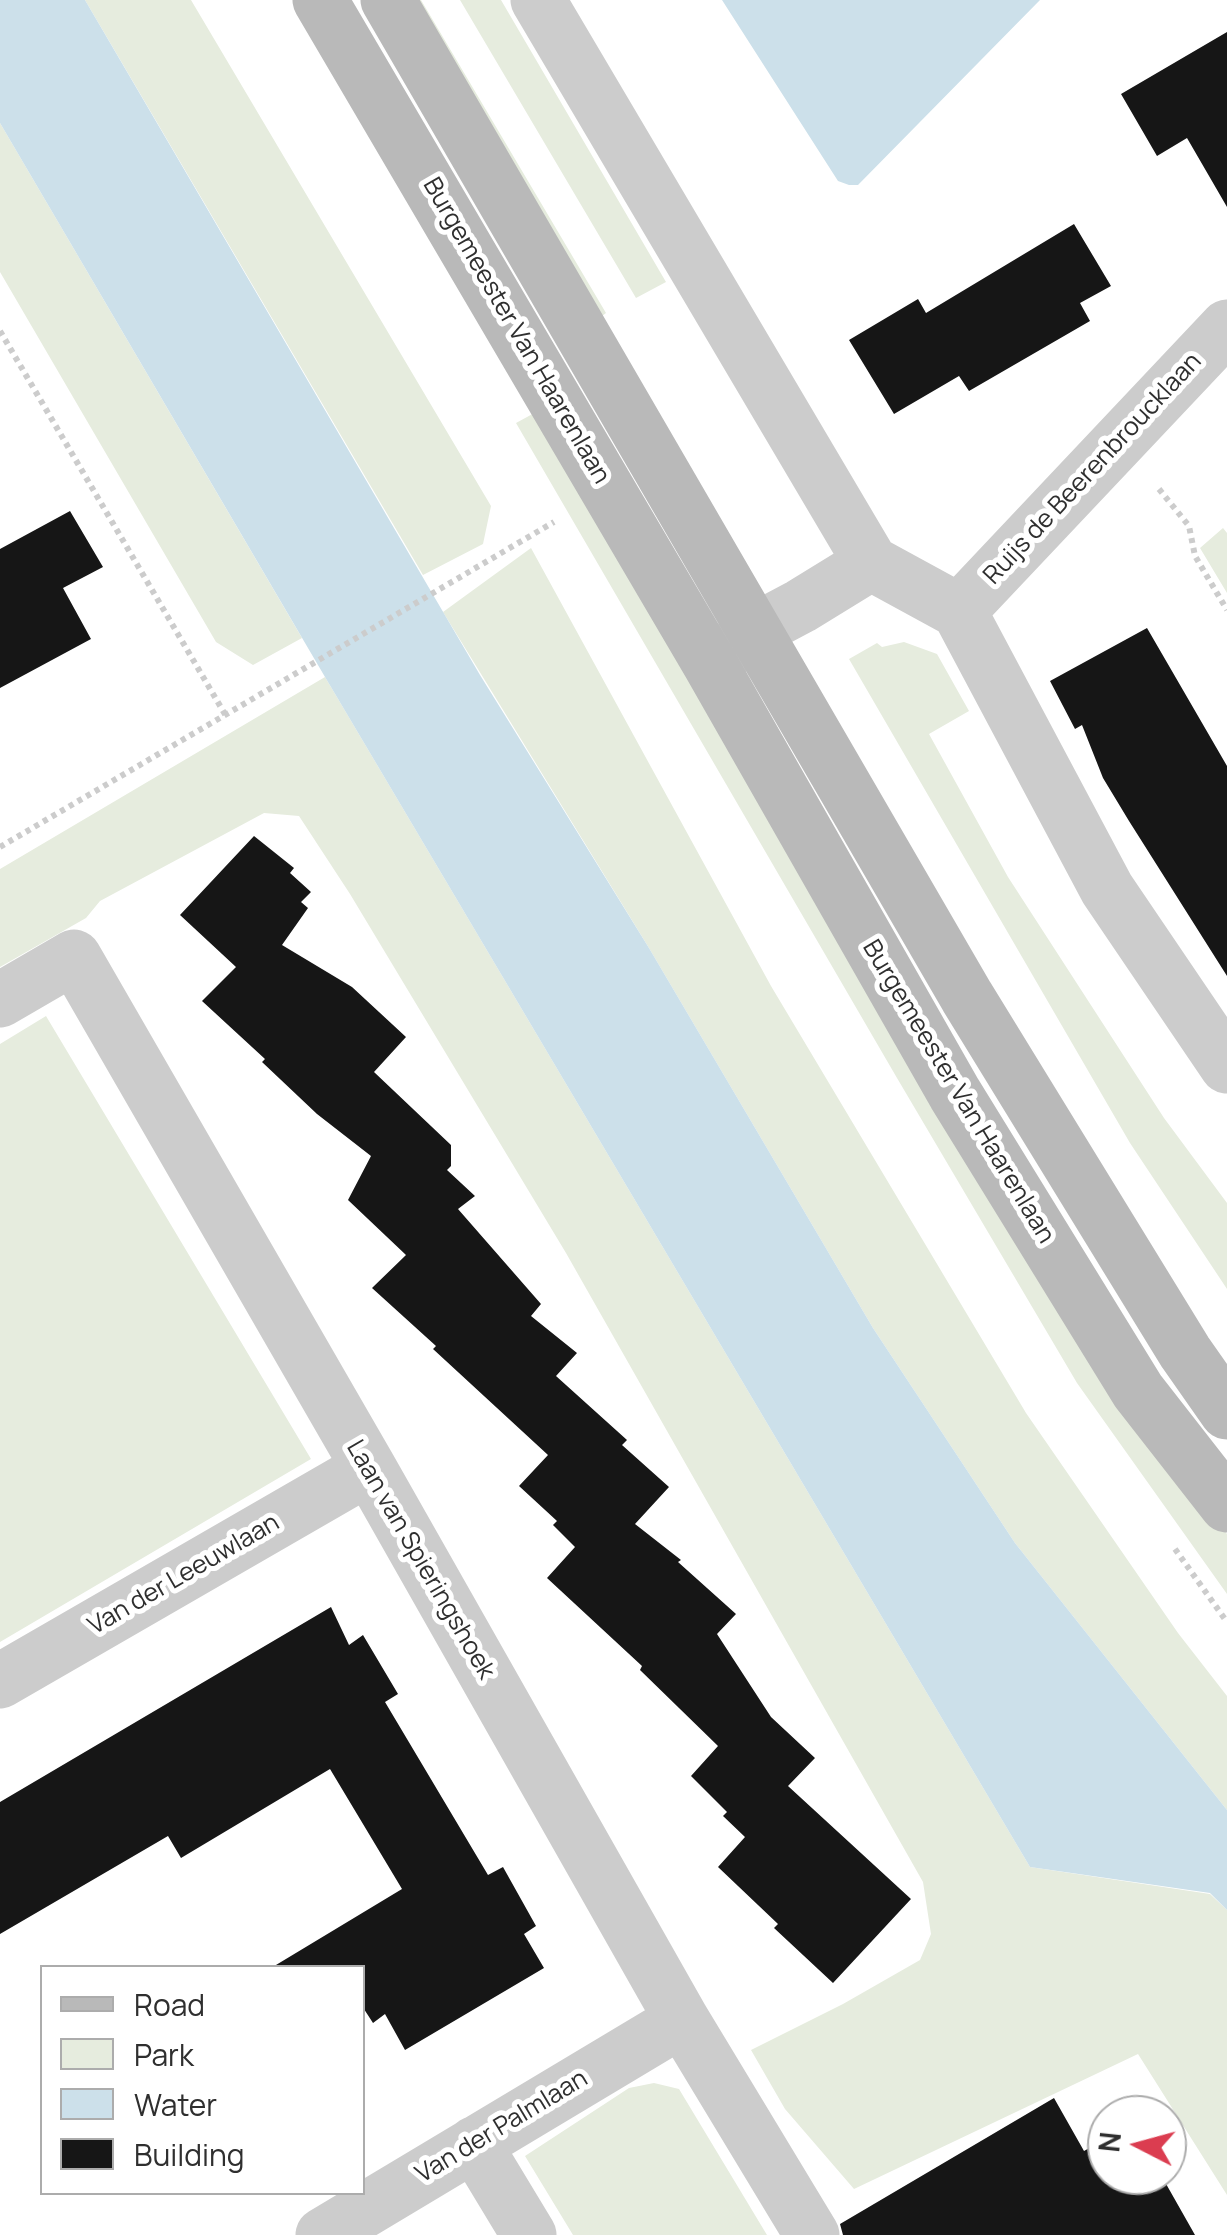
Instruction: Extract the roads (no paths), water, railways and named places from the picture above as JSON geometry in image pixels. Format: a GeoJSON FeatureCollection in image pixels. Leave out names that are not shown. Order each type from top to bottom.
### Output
{"type":"FeatureCollection","features":[{"type":"Feature","properties":{"kind":"main road","name":"Burgemeester Van Haarenlaan"},"geometry":{"type":"LineString","coordinates":[[320,0],[710,664],[975,1127],[1138,1391],[1227,1505]]}},
{"type":"Feature","properties":{"kind":"main road"},"geometry":{"type":"LineString","coordinates":[[388,0],[978,1014],[1185,1352],[1227,1412]]}},
{"type":"Feature","properties":{"kind":"street"},"geometry":{"type":"LineString","coordinates":[[538,0],[871,563],[959,612],[1107,889],[1227,1066]]}},
{"type":"Feature","properties":{"kind":"street","name":"Ruijs de Beerenbroucklaan"},"geometry":{"type":"LineString","coordinates":[[959,612],[1227,327]]}},
{"type":"Feature","properties":{"kind":"street"},"geometry":{"type":"LineString","coordinates":[[710,664],[754,630],[871,563]]}},
{"type":"Feature","properties":{"kind":"street","name":"Laan van Spieringshoek"},"geometry":{"type":"LineString","coordinates":[[0,1000],[74,957],[682,2020],[812,2235]]}},
{"type":"Feature","properties":{"kind":"street","name":"Van der Leeuwlaan"},"geometry":{"type":"LineString","coordinates":[[0,1681],[368,1468]]}},
{"type":"Feature","properties":{"kind":"street","name":"Van der Palmlaan"},"geometry":{"type":"LineString","coordinates":[[322,2235],[682,2020]]}},
{"type":"Feature","properties":{"kind":"street"},"geometry":{"type":"LineString","coordinates":[[474,2144],[529,2235]]}},
{"type":"Feature","properties":{"kind":"water"},"geometry":{"type":"Polygon","coordinates":[[[0,0],[85,0],[480,675],[649,948],[873,1328],[1015,1543],[1227,1810],[1227,1910],[1210,1893],[1030,1867],[0,123],[0,0]]]}},
{"type":"Feature","properties":{"kind":"water"},"geometry":{"type":"Polygon","coordinates":[[[722,0],[1040,0],[858,185],[849,185],[838,181],[722,0]]]}}]}
